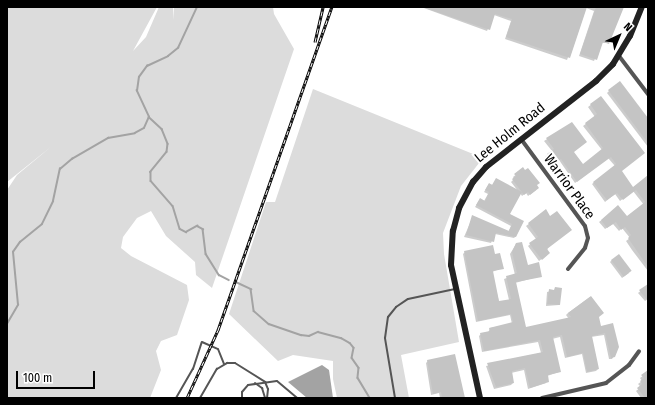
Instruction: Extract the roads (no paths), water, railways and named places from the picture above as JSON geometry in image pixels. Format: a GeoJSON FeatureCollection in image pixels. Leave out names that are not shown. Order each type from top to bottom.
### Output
{"type":"FeatureCollection","features":[{"type":"Feature","properties":{"kind":"street","name":"Lee Holm Road"},"geometry":{"type":"LineString","coordinates":[[480,398],[456,288],[451,253],[454,224],[462,201],[482,171],[596,81],[619,56],[633,31],[642,7]]}},
{"type":"Feature","properties":{"kind":"street"},"geometry":{"type":"LineString","coordinates":[[619,56],[648,94]]}},
{"type":"Feature","properties":{"kind":"street","name":"Warrior Place"},"geometry":{"type":"LineString","coordinates":[[521,139],[585,226],[588,238],[585,248],[568,269]]}},
{"type":"Feature","properties":{"kind":"street"},"geometry":{"type":"LineString","coordinates":[[542,398],[606,383],[629,365],[639,351]]}},
{"type":"Feature","properties":{"kind":"lane"},"geometry":{"type":"LineString","coordinates":[[395,398],[385,338],[388,317],[396,307],[408,299],[456,288]]}},
{"type":"Feature","properties":{"kind":"lane"},"geometry":{"type":"LineString","coordinates":[[176,398],[193,369],[202,342],[218,349],[224,364]]}},
{"type":"Feature","properties":{"kind":"lane"},"geometry":{"type":"LineString","coordinates":[[200,398],[217,369],[224,364],[235,364],[265,382],[268,389],[266,398]]}},
{"type":"Feature","properties":{"kind":"lane"},"geometry":{"type":"LineString","coordinates":[[242,398],[244,388],[252,383],[277,381],[297,398]]}},
{"type":"Feature","properties":{"kind":"lane"},"geometry":{"type":"LineString","coordinates":[[252,383],[262,388],[266,398]]}},
{"type":"Feature","properties":{"kind":"waterway"},"geometry":{"type":"LineString","coordinates":[[7,324],[18,305],[13,252],[20,242],[42,224],[53,201],[60,169],[72,159],[108,138],[135,133],[144,128],[149,117],[137,91],[139,77],[147,66],[168,56],[178,48],[197,7]]}},
{"type":"Feature","properties":{"kind":"waterway"},"geometry":{"type":"LineString","coordinates":[[149,117],[162,129],[168,144],[167,152],[151,172],[151,181],[173,206],[180,229],[186,232],[197,226],[203,229],[206,254],[219,275],[229,280]]}},
{"type":"Feature","properties":{"kind":"waterway"},"geometry":{"type":"LineString","coordinates":[[236,282],[251,289],[254,311],[269,324],[301,335],[309,336],[318,332],[341,338],[350,343],[354,348],[352,358],[359,368],[358,378],[370,398]]}},
{"type":"Feature","properties":{"kind":"railway"},"geometry":{"type":"LineString","coordinates":[[315,42],[323,7]]}},
{"type":"Feature","properties":{"kind":"railway"},"geometry":{"type":"LineString","coordinates":[[187,398],[218,330],[332,7]]}}]}
